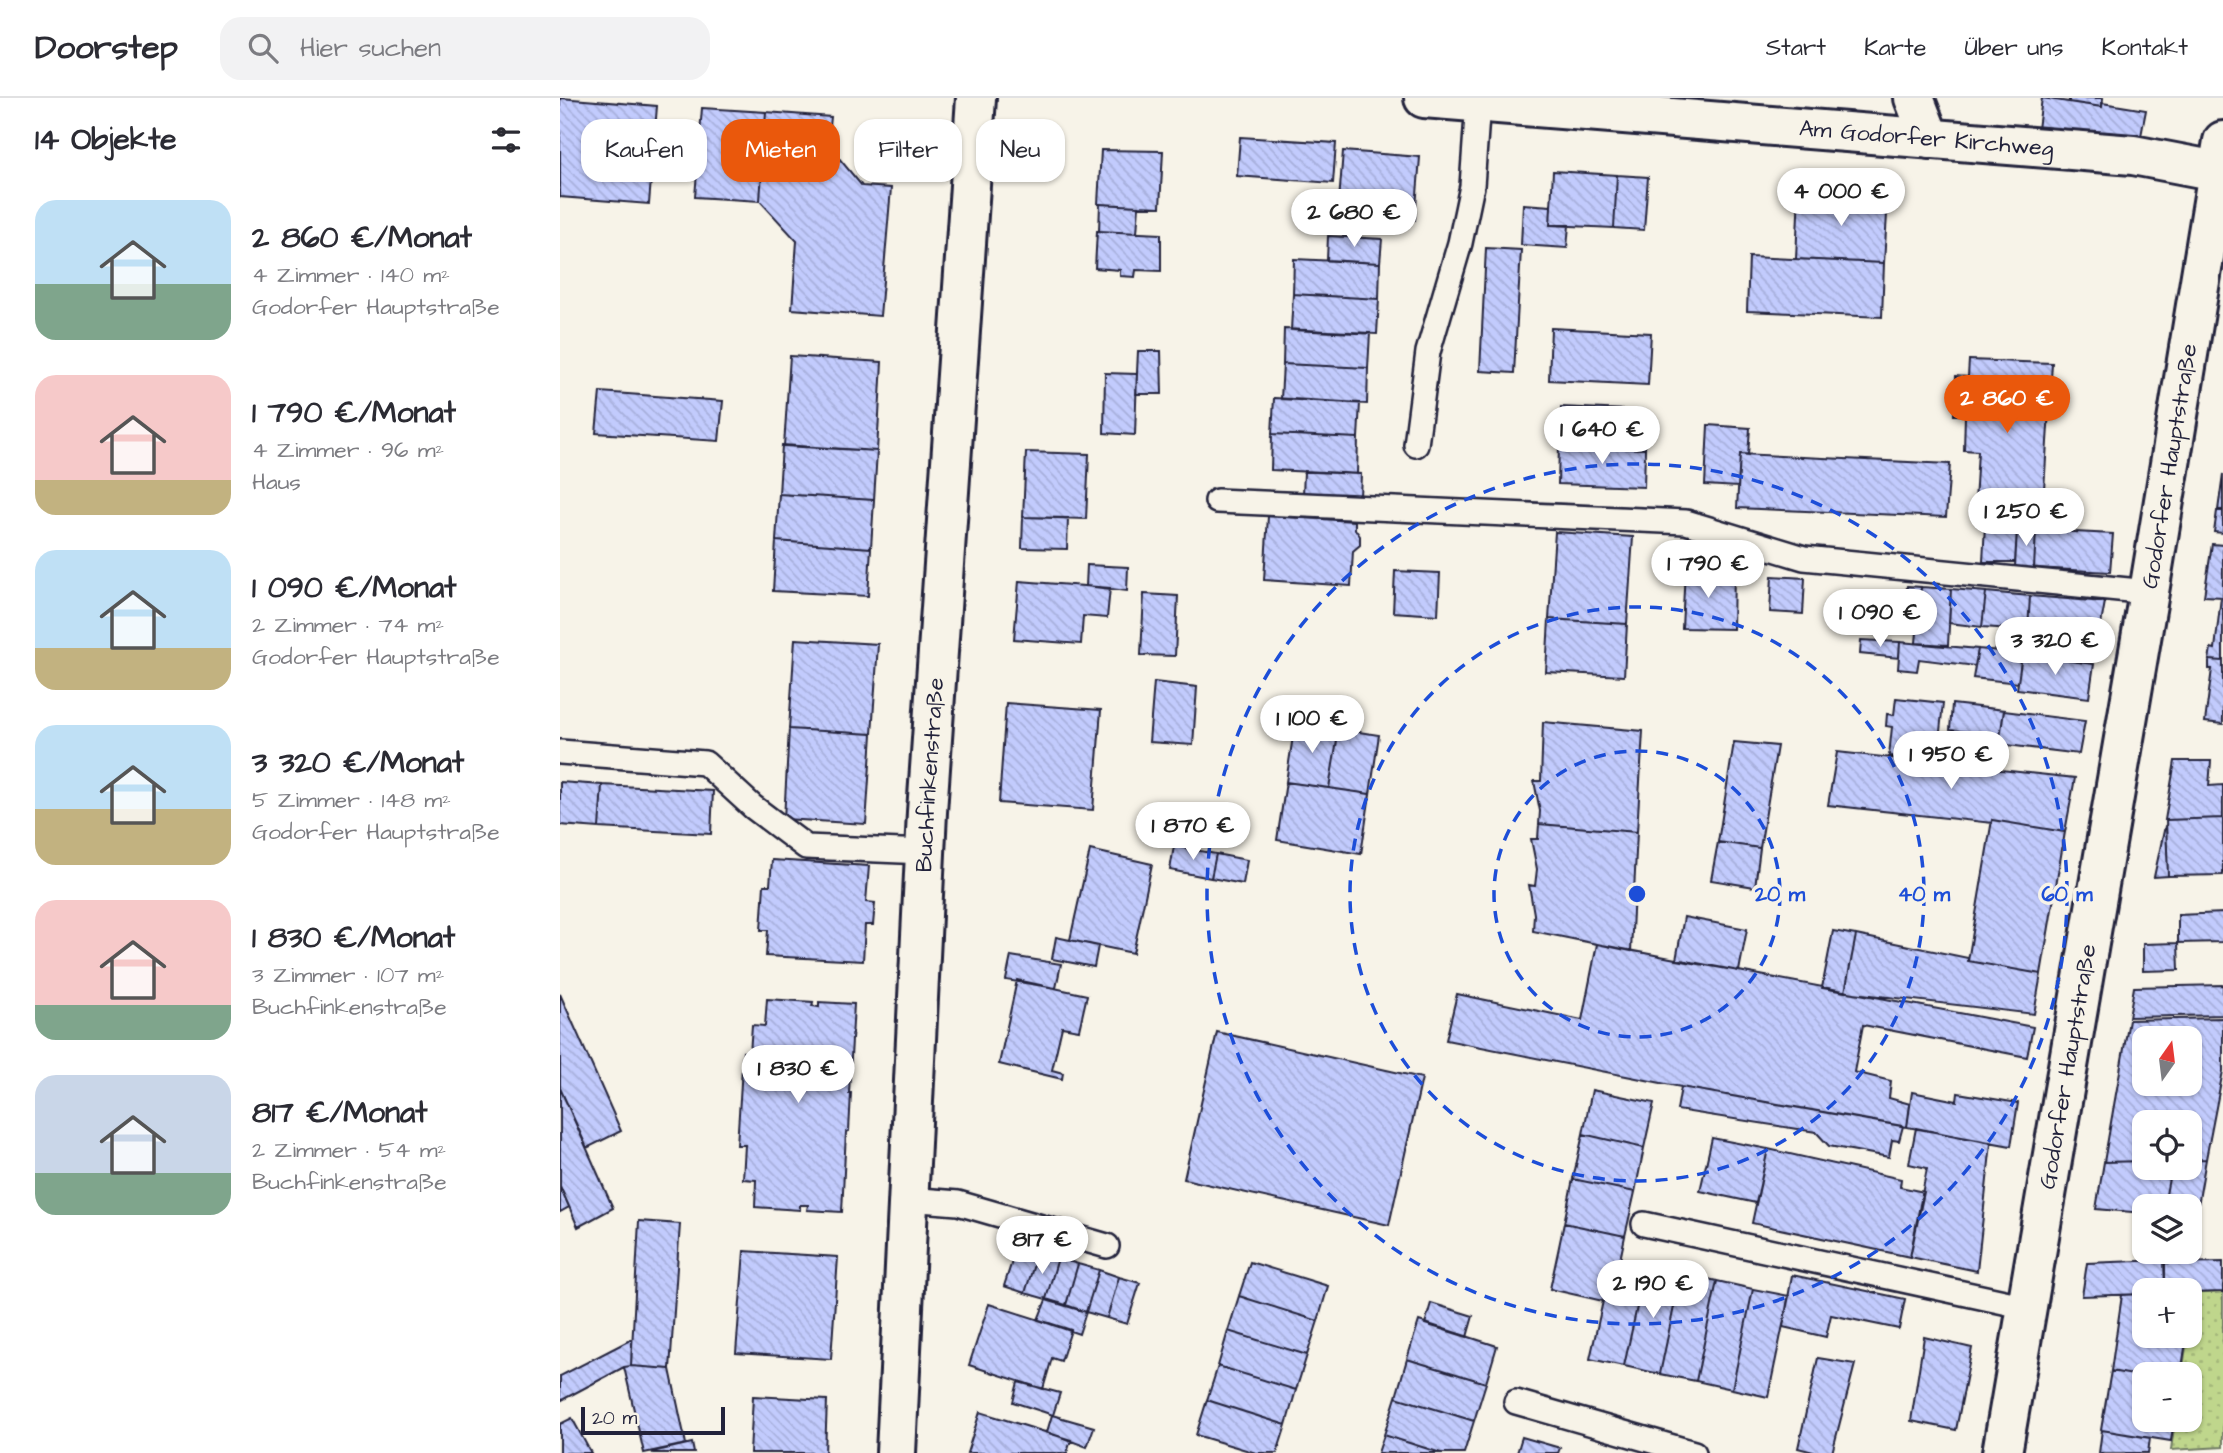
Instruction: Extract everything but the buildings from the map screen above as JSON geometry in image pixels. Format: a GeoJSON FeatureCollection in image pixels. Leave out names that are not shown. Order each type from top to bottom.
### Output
{"type":"FeatureCollection","features":[{"type":"Feature","properties":{"kind":"street","name":"Buchfinkenstraße"},"geometry":{"type":"LineString","coordinates":[[896,1453],[925,852],[976,98]]}},
{"type":"Feature","properties":{"kind":"street","name":"Am Godorfer Kirchweg"},"geometry":{"type":"LineString","coordinates":[[1424,98],[2133,155],[2220,156]]}},
{"type":"Feature","properties":{"kind":"street"},"geometry":{"type":"LineString","coordinates":[[1914,98],[1930,139]]}},
{"type":"Feature","properties":{"kind":"street","name":"Godorfer Hauptstraße"},"geometry":{"type":"LineString","coordinates":[[2002,1453],[2149,592],[2220,156]]}},
{"type":"Feature","properties":{"kind":"lane"},"geometry":{"type":"LineString","coordinates":[[1416,445],[1428,352],[1460,243],[1472,186],[1478,102]]}},
{"type":"Feature","properties":{"kind":"lane"},"geometry":{"type":"LineString","coordinates":[[1217,501],[1686,522],[1804,558],[2149,592]]}},
{"type":"Feature","properties":{"kind":"lane"},"geometry":{"type":"LineString","coordinates":[[560,752],[705,763],[753,807],[806,847],[925,852]]}},
{"type":"Feature","properties":{"kind":"lane"},"geometry":{"type":"LineString","coordinates":[[908,1199],[958,1203],[1107,1246]]}},
{"type":"Feature","properties":{"kind":"lane"},"geometry":{"type":"LineString","coordinates":[[1644,1224],[2027,1307]]}},
{"type":"Feature","properties":{"kind":"lane"},"geometry":{"type":"LineString","coordinates":[[1517,1402],[1694,1453]]}},
{"type":"Feature","properties":{"kind":"green space"},"geometry":{"type":"Polygon","coordinates":[[[2223,1292],[2223,1447],[2171,1450],[2173,1432],[2202,1432],[2202,1362],[2184,1362],[2186,1348],[2202,1348],[2202,1293],[2223,1292]]]}}]}
